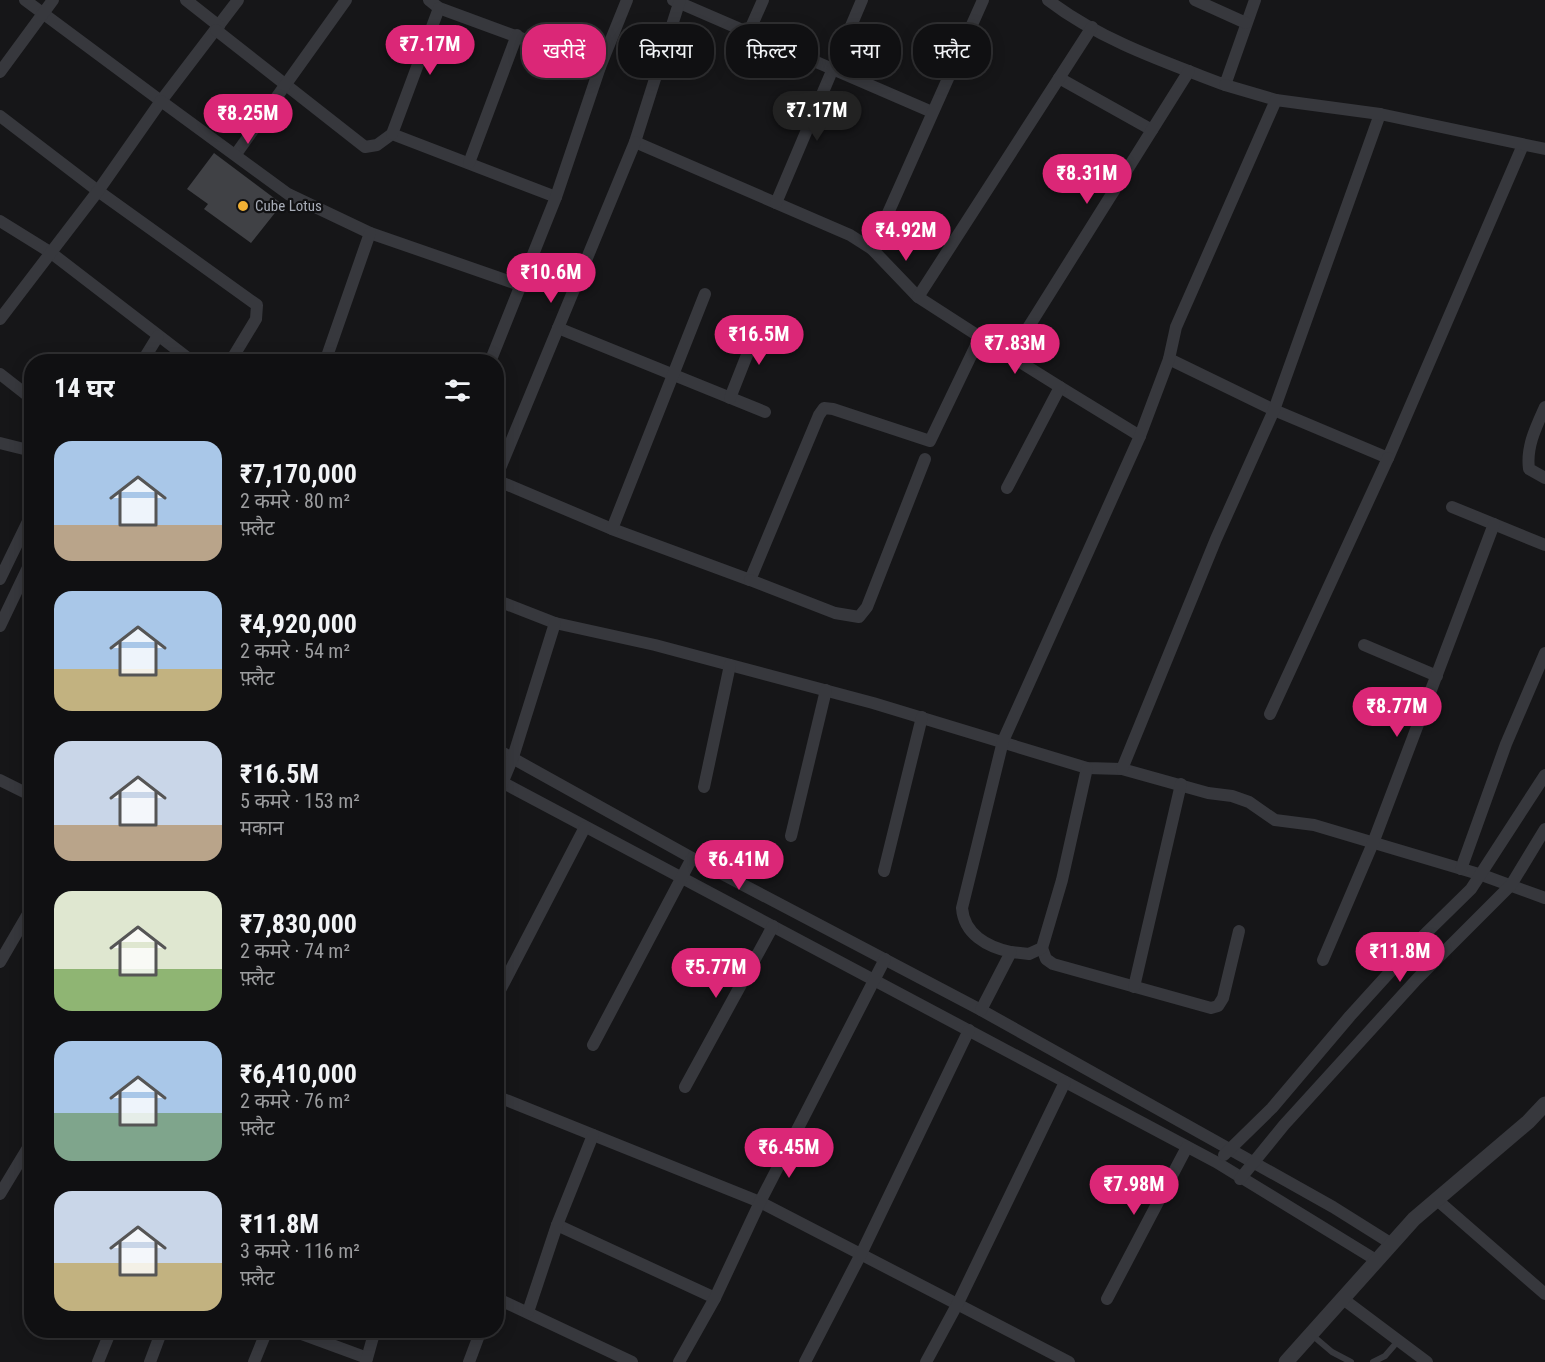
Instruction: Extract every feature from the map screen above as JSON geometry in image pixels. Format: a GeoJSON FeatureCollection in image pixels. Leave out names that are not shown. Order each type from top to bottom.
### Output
{"type":"FeatureCollection","features":[{"type":"Feature","properties":{"kind":"street"},"geometry":{"type":"LineString","coordinates":[[26,0],[288,194],[370,233],[520,285]]}},
{"type":"Feature","properties":{"kind":"street"},"geometry":{"type":"LineString","coordinates":[[0,72],[53,0]]}},
{"type":"Feature","properties":{"kind":"street"},"geometry":{"type":"LineString","coordinates":[[186,0],[286,85],[365,147],[378,145],[392,134],[434,4],[522,37]]}},
{"type":"Feature","properties":{"kind":"street"},"geometry":{"type":"LineString","coordinates":[[0,319],[98,191],[161,101],[238,0]]}},
{"type":"Feature","properties":{"kind":"street"},"geometry":{"type":"LineString","coordinates":[[236,154],[346,0]]}},
{"type":"Feature","properties":{"kind":"street"},"geometry":{"type":"LineString","coordinates":[[606,52],[627,0]]}},
{"type":"Feature","properties":{"kind":"street"},"geometry":{"type":"LineString","coordinates":[[752,24],[763,0]]}},
{"type":"Feature","properties":{"kind":"street"},"geometry":{"type":"LineString","coordinates":[[851,24],[862,0]]}},
{"type":"Feature","properties":{"kind":"street"},"geometry":{"type":"LineString","coordinates":[[872,249],[983,0]]}},
{"type":"Feature","properties":{"kind":"street"},"geometry":{"type":"LineString","coordinates":[[1048,0],[1092,27],[1155,58],[1225,85],[1276,100],[1380,114],[1545,149]]}},
{"type":"Feature","properties":{"kind":"street"},"geometry":{"type":"LineString","coordinates":[[1195,0],[1246,23]]}},
{"type":"Feature","properties":{"kind":"street"},"geometry":{"type":"LineString","coordinates":[[1225,85],[1255,0]]}},
{"type":"Feature","properties":{"kind":"street"},"geometry":{"type":"LineString","coordinates":[[504,460],[635,142],[678,1],[727,24]]}},
{"type":"Feature","properties":{"kind":"street"},"geometry":{"type":"LineString","coordinates":[[918,297],[1092,27]]}},
{"type":"Feature","properties":{"kind":"street"},"geometry":{"type":"LineString","coordinates":[[469,164],[517,35]]}},
{"type":"Feature","properties":{"kind":"street"},"geometry":{"type":"LineString","coordinates":[[1011,355],[1189,71]]}},
{"type":"Feature","properties":{"kind":"street"},"geometry":{"type":"LineString","coordinates":[[776,203],[830,72]]}},
{"type":"Feature","properties":{"kind":"street"},"geometry":{"type":"LineString","coordinates":[[493,354],[556,197],[596,78]]}},
{"type":"Feature","properties":{"kind":"street"},"geometry":{"type":"LineString","coordinates":[[850,78],[932,112]]}},
{"type":"Feature","properties":{"kind":"street"},"geometry":{"type":"LineString","coordinates":[[1059,78],[1152,130]]}},
{"type":"Feature","properties":{"kind":"street"},"geometry":{"type":"LineString","coordinates":[[1042,948],[1029,954],[993,949],[974,936],[962,920],[962,908],[1003,741],[1140,436],[1169,359],[1176,327],[1276,100]]}},
{"type":"Feature","properties":{"kind":"street"},"geometry":{"type":"LineString","coordinates":[[1122,769],[1216,539],[1274,410],[1380,114]]}},
{"type":"Feature","properties":{"kind":"street"},"geometry":{"type":"LineString","coordinates":[[0,116],[98,191],[257,305],[256,319],[235,354]]}},
{"type":"Feature","properties":{"kind":"street"},"geometry":{"type":"LineString","coordinates":[[392,134],[556,197]]}},
{"type":"Feature","properties":{"kind":"street"},"geometry":{"type":"LineString","coordinates":[[635,142],[850,235],[872,249],[918,297],[980,338],[1140,436]]}},
{"type":"Feature","properties":{"kind":"street"},"geometry":{"type":"LineString","coordinates":[[1270,714],[1388,458],[1523,145]]}},
{"type":"Feature","properties":{"kind":"street"},"geometry":{"type":"LineString","coordinates":[[0,221],[50,252],[182,354]]}},
{"type":"Feature","properties":{"kind":"street"},"geometry":{"type":"LineString","coordinates":[[328,354],[370,233]]}},
{"type":"Feature","properties":{"kind":"street"},"geometry":{"type":"LineString","coordinates":[[612,529],[705,294]]}},
{"type":"Feature","properties":{"kind":"street"},"geometry":{"type":"LineString","coordinates":[[730,398],[760,322]]}},
{"type":"Feature","properties":{"kind":"street"},"geometry":{"type":"LineString","coordinates":[[558,328],[765,412]]}},
{"type":"Feature","properties":{"kind":"street"},"geometry":{"type":"LineString","coordinates":[[147,354],[158,336]]}},
{"type":"Feature","properties":{"kind":"street"},"geometry":{"type":"LineString","coordinates":[[750,580],[819,414],[824,408],[833,408],[930,441],[980,338]]}},
{"type":"Feature","properties":{"kind":"street"},"geometry":{"type":"LineString","coordinates":[[1169,359],[1274,410],[1388,458]]}},
{"type":"Feature","properties":{"kind":"street"},"geometry":{"type":"LineString","coordinates":[[0,374],[24,393]]}},
{"type":"Feature","properties":{"kind":"street"},"geometry":{"type":"LineString","coordinates":[[1007,488],[1060,387]]}},
{"type":"Feature","properties":{"kind":"street"},"geometry":{"type":"LineString","coordinates":[[1545,407],[1534,431],[1527,457],[1529,469],[1545,478]]}},
{"type":"Feature","properties":{"kind":"street"},"geometry":{"type":"LineString","coordinates":[[0,443],[24,449]]}},
{"type":"Feature","properties":{"kind":"street"},"geometry":{"type":"LineString","coordinates":[[504,482],[612,529],[835,613],[858,617],[867,607],[926,459]]}},
{"type":"Feature","properties":{"kind":"street"},"geometry":{"type":"LineString","coordinates":[[1452,507],[1545,545]]}},
{"type":"Feature","properties":{"kind":"street"},"geometry":{"type":"LineString","coordinates":[[1323,960],[1373,843],[1494,524]]}},
{"type":"Feature","properties":{"kind":"street"},"geometry":{"type":"LineString","coordinates":[[0,579],[24,530]]}},
{"type":"Feature","properties":{"kind":"street"},"geometry":{"type":"LineString","coordinates":[[0,626],[24,576]]}},
{"type":"Feature","properties":{"kind":"street"},"geometry":{"type":"LineString","coordinates":[[504,603],[555,623],[826,690],[1088,768],[1122,769],[1249,802],[1275,820],[1314,825],[1482,875],[1545,898]]}},
{"type":"Feature","properties":{"kind":"street"},"geometry":{"type":"LineString","coordinates":[[504,774],[513,758],[555,623]]}},
{"type":"Feature","properties":{"kind":"street"},"geometry":{"type":"LineString","coordinates":[[1364,645],[1437,676]]}},
{"type":"Feature","properties":{"kind":"street"},"geometry":{"type":"LineString","coordinates":[[1461,869],[1506,744],[1545,653]]}},
{"type":"Feature","properties":{"kind":"street"},"geometry":{"type":"LineString","coordinates":[[704,787],[730,665]]}},
{"type":"Feature","properties":{"kind":"street"},"geometry":{"type":"LineString","coordinates":[[791,836],[826,690]]}},
{"type":"Feature","properties":{"kind":"street"},"geometry":{"type":"LineString","coordinates":[[884,871],[922,717]]}},
{"type":"Feature","properties":{"kind":"street"},"geometry":{"type":"LineString","coordinates":[[504,753],[692,858],[981,1010],[1333,1207],[1392,1244]]}},
{"type":"Feature","properties":{"kind":"street"},"geometry":{"type":"LineString","coordinates":[[1088,768],[1062,880],[1042,948],[1046,959],[1053,964],[1211,1008],[1218,1006],[1223,998],[1239,930]]}},
{"type":"Feature","properties":{"kind":"street"},"geometry":{"type":"LineString","coordinates":[[1216,1162],[1272,1108],[1350,1016],[1419,940],[1471,889],[1545,775]]}},
{"type":"Feature","properties":{"kind":"street"},"geometry":{"type":"LineString","coordinates":[[0,780],[24,792]]}},
{"type":"Feature","properties":{"kind":"street"},"geometry":{"type":"LineString","coordinates":[[504,783],[1216,1162],[1240,1179],[1376,1260]]}},
{"type":"Feature","properties":{"kind":"street"},"geometry":{"type":"LineString","coordinates":[[1134,987],[1180,784]]}},
{"type":"Feature","properties":{"kind":"street"},"geometry":{"type":"LineString","coordinates":[[504,983],[585,827]]}},
{"type":"Feature","properties":{"kind":"street"},"geometry":{"type":"LineString","coordinates":[[1240,1179],[1284,1125],[1417,979],[1511,885],[1545,829]]}},
{"type":"Feature","properties":{"kind":"street"},"geometry":{"type":"LineString","coordinates":[[593,1045],[692,858]]}},
{"type":"Feature","properties":{"kind":"street"},"geometry":{"type":"LineString","coordinates":[[0,962],[24,921]]}},
{"type":"Feature","properties":{"kind":"street"},"geometry":{"type":"LineString","coordinates":[[685,1087],[773,926]]}},
{"type":"Feature","properties":{"kind":"street"},"geometry":{"type":"LineString","coordinates":[[981,1010],[1011,952]]}},
{"type":"Feature","properties":{"kind":"street"},"geometry":{"type":"LineString","coordinates":[[679,1362],[715,1298],[760,1202],[885,959]]}},
{"type":"Feature","properties":{"kind":"street"},"geometry":{"type":"LineString","coordinates":[[805,1362],[861,1254],[969,1030]]}},
{"type":"Feature","properties":{"kind":"street"},"geometry":{"type":"LineString","coordinates":[[926,1362],[958,1303],[1065,1082]]}},
{"type":"Feature","properties":{"kind":"street"},"geometry":{"type":"LineString","coordinates":[[504,1099],[760,1202],[1069,1362]]}},
{"type":"Feature","properties":{"kind":"street"},"geometry":{"type":"LineString","coordinates":[[1286,1362],[1414,1219],[1510,1138],[1545,1104]]}},
{"type":"Feature","properties":{"kind":"street"},"geometry":{"type":"LineString","coordinates":[[528,1312],[557,1225],[593,1135]]}},
{"type":"Feature","properties":{"kind":"street"},"geometry":{"type":"LineString","coordinates":[[1107,1299],[1187,1147]]}},
{"type":"Feature","properties":{"kind":"street"},"geometry":{"type":"LineString","coordinates":[[0,1194],[24,1154]]}},
{"type":"Feature","properties":{"kind":"street"},"geometry":{"type":"LineString","coordinates":[[1436,1199],[1545,1294]]}},
{"type":"Feature","properties":{"kind":"street"},"geometry":{"type":"LineString","coordinates":[[557,1225],[715,1298]]}},
{"type":"Feature","properties":{"kind":"street"},"geometry":{"type":"LineString","coordinates":[[1342,1299],[1427,1362]]}},
{"type":"Feature","properties":{"kind":"street"},"geometry":{"type":"LineString","coordinates":[[504,1302],[632,1362]]}},
{"type":"Feature","properties":{"kind":"street"},"geometry":{"type":"LineString","coordinates":[[98,1362],[108,1338]]}},
{"type":"Feature","properties":{"kind":"street"},"geometry":{"type":"LineString","coordinates":[[150,1362],[159,1338]]}},
{"type":"Feature","properties":{"kind":"street"},"geometry":{"type":"LineString","coordinates":[[254,1362],[264,1338]]}},
{"type":"Feature","properties":{"kind":"street"},"geometry":{"type":"LineString","coordinates":[[311,1338],[366,1360],[373,1338]]}},
{"type":"Feature","properties":{"kind":"street"},"geometry":{"type":"LineString","coordinates":[[469,1362],[478,1338]]}},
{"type":"Feature","properties":{"kind":"lane"},"geometry":{"type":"LineString","coordinates":[[1311,1334],[1332,1352],[1351,1362]]}},
{"type":"Feature","properties":{"kind":"lane"},"geometry":{"type":"LineString","coordinates":[[1373,1362],[1385,1356],[1398,1340]]}},
{"type":"Feature","properties":{"kind":"building","name":"Cube Lotus"},"geometry":{"type":"Polygon","coordinates":[[[214,153],[282,204],[251,243],[204,209],[208,204],[187,189],[214,153]]]}},
{"type":"Feature","properties":{"kind":"place","name":"Cube Lotus"},"geometry":{"type":"Point","coordinates":[243,206]}}]}
